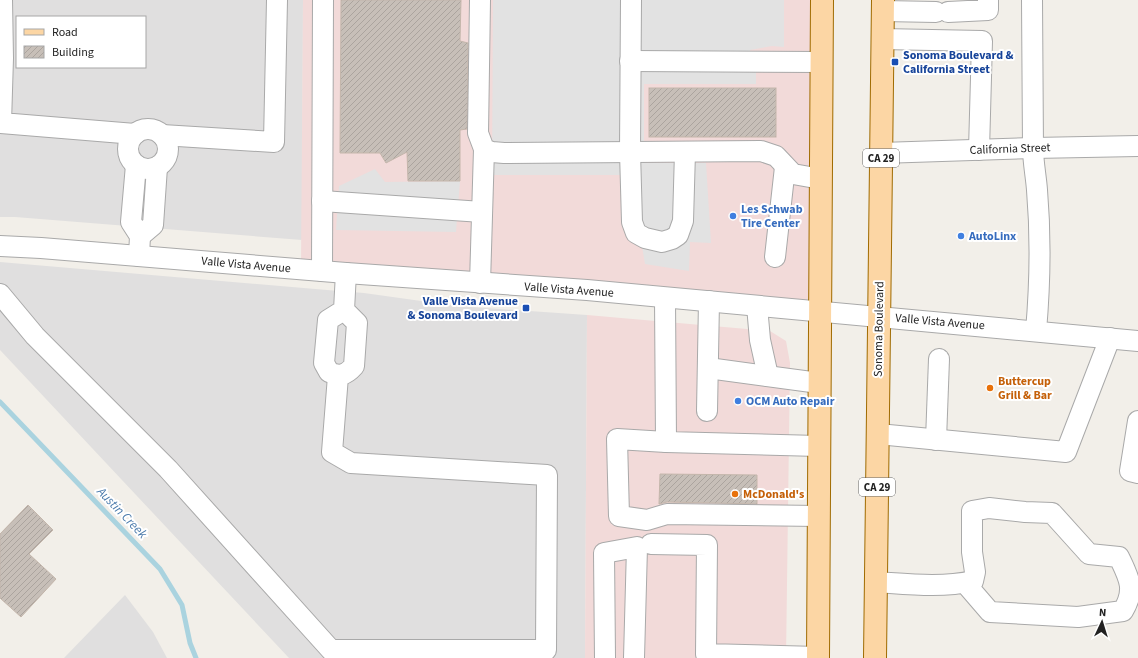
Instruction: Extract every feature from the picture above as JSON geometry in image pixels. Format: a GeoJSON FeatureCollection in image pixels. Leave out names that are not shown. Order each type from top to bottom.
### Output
{"type":"FeatureCollection","features":[{"type":"Feature","properties":{"kind":"main road"},"geometry":{"type":"LineString","coordinates":[[818,658],[818,446],[822,0]]}},
{"type":"Feature","properties":{"kind":"main road","name":"Sonoma Boulevard"},"geometry":{"type":"LineString","coordinates":[[875,658],[883,5]]}},
{"type":"Feature","properties":{"kind":"street"},"geometry":{"type":"LineString","coordinates":[[2,0],[3,58],[1,123],[135,134],[141,131],[152,130],[162,135],[274,142],[276,0]]}},
{"type":"Feature","properties":{"kind":"street"},"geometry":{"type":"LineString","coordinates":[[322,271],[323,0]]}},
{"type":"Feature","properties":{"kind":"street"},"geometry":{"type":"LineString","coordinates":[[480,0],[478,132],[484,149],[480,283]]}},
{"type":"Feature","properties":{"kind":"street"},"geometry":{"type":"LineString","coordinates":[[631,0],[630,152],[632,222],[636,233],[645,238],[662,242],[672,239],[678,235],[682,225],[685,152]]}},
{"type":"Feature","properties":{"kind":"street"},"geometry":{"type":"LineString","coordinates":[[883,5],[942,12],[988,10],[988,0]]}},
{"type":"Feature","properties":{"kind":"street"},"geometry":{"type":"LineString","coordinates":[[1032,0],[1033,148],[1037,190],[1039,255],[1039,295],[1036,331]]}},
{"type":"Feature","properties":{"kind":"street"},"geometry":{"type":"LineString","coordinates":[[882,39],[982,42],[979,150]]}},
{"type":"Feature","properties":{"kind":"street"},"geometry":{"type":"LineString","coordinates":[[630,61],[822,62]]}},
{"type":"Feature","properties":{"kind":"street"},"geometry":{"type":"LineString","coordinates":[[135,134],[129,144],[128,149],[132,161],[136,165],[146,169],[162,163],[168,152],[168,146],[162,135]]}},
{"type":"Feature","properties":{"kind":"street","name":"California Street"},"geometry":{"type":"LineString","coordinates":[[881,153],[1138,146]]}},
{"type":"Feature","properties":{"kind":"street"},"geometry":{"type":"LineString","coordinates":[[484,149],[492,152],[761,152],[776,156],[792,174],[821,179]]}},
{"type":"Feature","properties":{"kind":"street"},"geometry":{"type":"LineString","coordinates":[[136,165],[131,222],[140,236],[139,256]]}},
{"type":"Feature","properties":{"kind":"street"},"geometry":{"type":"LineString","coordinates":[[140,236],[153,225],[157,166]]}},
{"type":"Feature","properties":{"kind":"street"},"geometry":{"type":"LineString","coordinates":[[775,257],[785,167]]}},
{"type":"Feature","properties":{"kind":"street"},"geometry":{"type":"LineString","coordinates":[[322,202],[482,212]]}},
{"type":"Feature","properties":{"kind":"street","name":"Valle Vista Avenue"},"geometry":{"type":"LineString","coordinates":[[0,246],[41,248],[665,298],[1138,340]]}},
{"type":"Feature","properties":{"kind":"street"},"geometry":{"type":"LineString","coordinates":[[344,310],[328,320],[324,363],[329,372],[338,376],[347,373],[354,366],[357,323],[344,310],[346,273]]}},
{"type":"Feature","properties":{"kind":"street"},"geometry":{"type":"LineString","coordinates":[[0,294],[35,336],[168,470],[331,650],[546,650],[548,475],[351,463],[332,452],[338,376]]}},
{"type":"Feature","properties":{"kind":"street"},"geometry":{"type":"LineString","coordinates":[[665,298],[666,442]]}},
{"type":"Feature","properties":{"kind":"street"},"geometry":{"type":"LineString","coordinates":[[707,411],[710,302]]}},
{"type":"Feature","properties":{"kind":"street"},"geometry":{"type":"LineString","coordinates":[[757,306],[760,340],[768,376]]}},
{"type":"Feature","properties":{"kind":"street"},"geometry":{"type":"LineString","coordinates":[[878,434],[1066,452],[1110,338]]}},
{"type":"Feature","properties":{"kind":"street"},"geometry":{"type":"LineString","coordinates":[[936,440],[939,358]]}},
{"type":"Feature","properties":{"kind":"street"},"geometry":{"type":"LineString","coordinates":[[708,368],[819,383]]}},
{"type":"Feature","properties":{"kind":"street"},"geometry":{"type":"LineString","coordinates":[[1138,421],[1130,472],[1138,473]]}},
{"type":"Feature","properties":{"kind":"street"},"geometry":{"type":"LineString","coordinates":[[818,446],[666,442],[617,439],[619,516],[647,520],[667,514],[818,516]]}},
{"type":"Feature","properties":{"kind":"street"},"geometry":{"type":"LineString","coordinates":[[876,582],[932,585],[966,583],[974,581],[972,511],[988,508],[1052,513],[1089,554],[1119,557],[1130,581],[1129,600],[1123,611],[1078,616],[990,612],[966,583]]}},
{"type":"Feature","properties":{"kind":"street"},"geometry":{"type":"LineString","coordinates":[[651,544],[707,546],[713,656],[818,658]]}},
{"type":"Feature","properties":{"kind":"street"},"geometry":{"type":"LineString","coordinates":[[605,658],[604,553],[637,547],[634,658]]}},
{"type":"Feature","properties":{"kind":"shaded area"},"geometry":{"type":"Polygon","coordinates":[[[0,0],[303,0],[302,240],[0,217],[0,0]]]}},
{"type":"Feature","properties":{"kind":"shaded area"},"geometry":{"type":"Polygon","coordinates":[[[303,0],[823,0],[819,312],[301,270],[303,0]]]}},
{"type":"Feature","properties":{"kind":"shaded area"},"geometry":{"type":"Polygon","coordinates":[[[493,0],[784,0],[784,47],[772,46],[750,50],[756,71],[756,84],[644,84],[644,163],[706,163],[711,243],[690,242],[689,271],[645,264],[630,175],[492,175],[493,0]]]}},
{"type":"Feature","properties":{"kind":"shaded area"},"geometry":{"type":"Polygon","coordinates":[[[375,169],[385,182],[460,181],[456,232],[336,230],[339,186],[375,169]]]}},
{"type":"Feature","properties":{"kind":"shaded area"},"geometry":{"type":"Polygon","coordinates":[[[0,262],[364,293],[457,306],[587,315],[585,658],[289,658],[0,350],[0,262]]]}},
{"type":"Feature","properties":{"kind":"shaded area"},"geometry":{"type":"Polygon","coordinates":[[[587,315],[770,331],[786,341],[790,363],[786,658],[585,658],[587,315]]]}},
{"type":"Feature","properties":{"kind":"shaded area"},"geometry":{"type":"Polygon","coordinates":[[[125,595],[153,632],[167,658],[64,658],[125,595]]]}},
{"type":"Feature","properties":{"kind":"building"},"geometry":{"type":"Polygon","coordinates":[[[341,0],[461,0],[460,41],[468,43],[468,50],[467,129],[460,130],[460,181],[408,181],[407,152],[386,163],[380,153],[340,153],[341,0]]]}},
{"type":"Feature","properties":{"kind":"building"},"geometry":{"type":"Polygon","coordinates":[[[649,88],[776,88],[776,137],[649,137],[649,88]]]}},
{"type":"Feature","properties":{"kind":"building"},"geometry":{"type":"Polygon","coordinates":[[[660,474],[757,475],[757,504],[667,502],[659,504],[660,474]]]}},
{"type":"Feature","properties":{"kind":"building"},"geometry":{"type":"Polygon","coordinates":[[[28,505],[53,530],[29,554],[56,579],[21,617],[0,598],[0,534],[28,505]]]}},
{"type":"Feature","properties":{"kind":"waterway","name":"Austin Creek"},"geometry":{"type":"LineString","coordinates":[[0,402],[160,569],[182,605],[190,643],[196,658]]}},
{"type":"Feature","properties":{"kind":"place","name":"Sonoma Boulevard & California Street"},"geometry":{"type":"Point","coordinates":[895,62]}},
{"type":"Feature","properties":{"kind":"place","name":"Les Schwab Tire Center"},"geometry":{"type":"Point","coordinates":[733,216]}},
{"type":"Feature","properties":{"kind":"place","name":"AutoLinx"},"geometry":{"type":"Point","coordinates":[961,236]}},
{"type":"Feature","properties":{"kind":"place","name":"Valle Vista Avenue & Sonoma Boulevard"},"geometry":{"type":"Point","coordinates":[526,308]}},
{"type":"Feature","properties":{"kind":"place","name":"Buttercup Grill & Bar"},"geometry":{"type":"Point","coordinates":[990,388]}},
{"type":"Feature","properties":{"kind":"place","name":"OCM Auto Repair"},"geometry":{"type":"Point","coordinates":[738,401]}},
{"type":"Feature","properties":{"kind":"place","name":"McDonald's"},"geometry":{"type":"Point","coordinates":[735,494]}}]}
